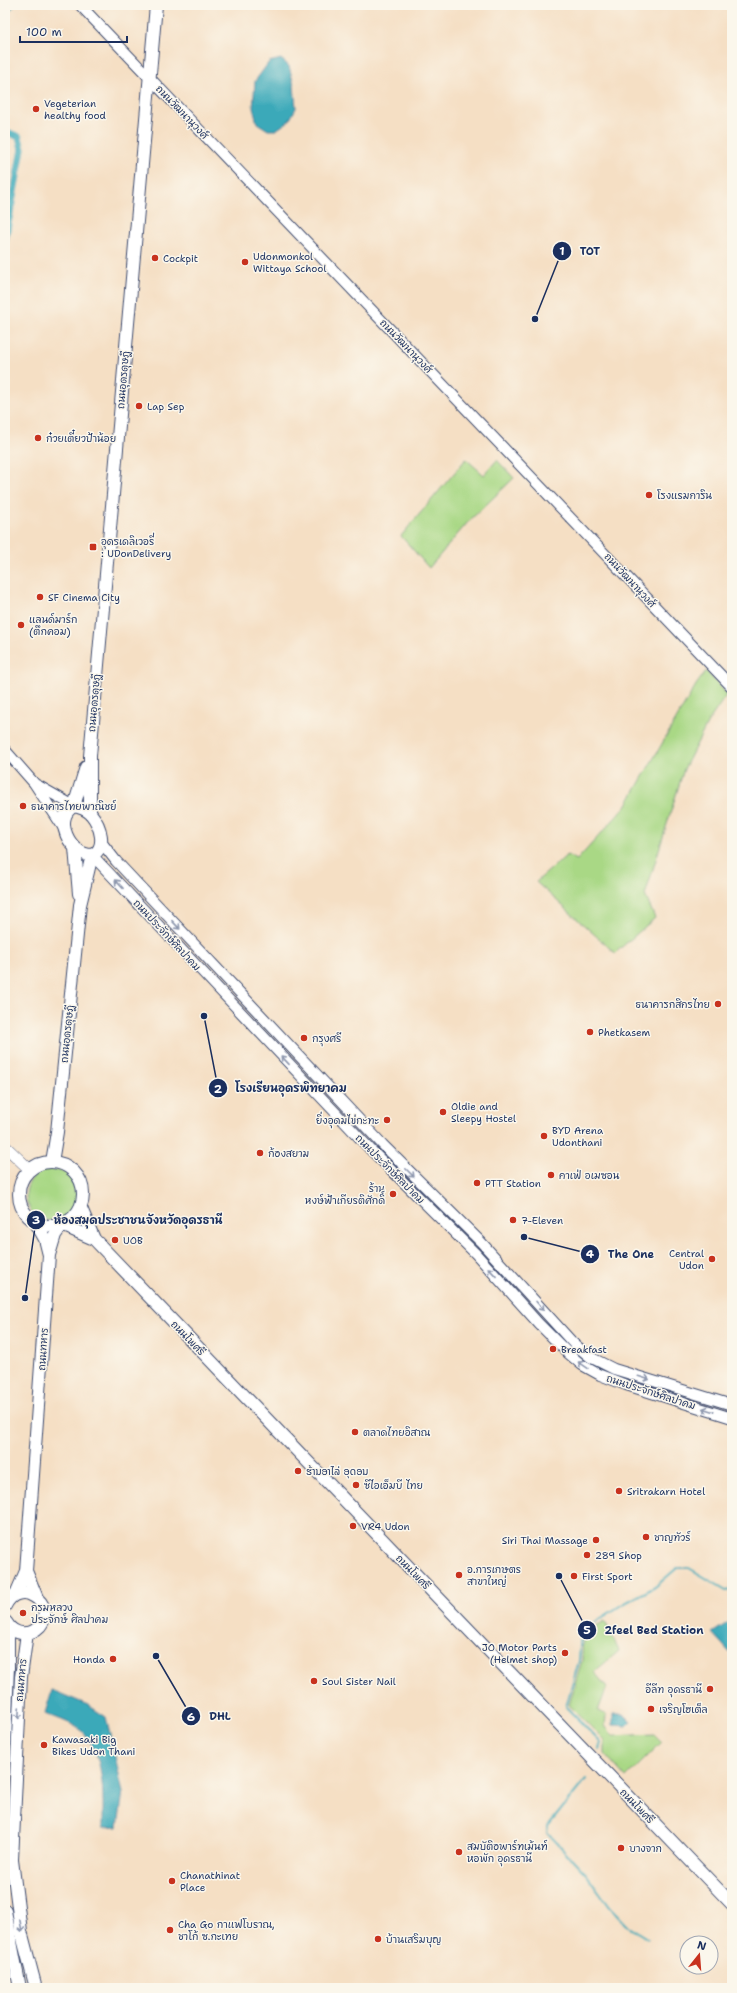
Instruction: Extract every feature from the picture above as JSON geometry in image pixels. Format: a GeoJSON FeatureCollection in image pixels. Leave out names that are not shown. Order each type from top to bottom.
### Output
{"type":"FeatureCollection","features":[{"type":"Feature","properties":{"kind":"main road","name":"ถนนอุดรดุษฎี"},"geometry":{"type":"LineString","coordinates":[[90,813],[90,756],[156,5]]}},
{"type":"Feature","properties":{"kind":"main road","name":"ถนนอุดรดุษฎี"},"geometry":{"type":"LineString","coordinates":[[74,806],[90,756]]}},
{"type":"Feature","properties":{"kind":"main road"},"geometry":{"type":"LineString","coordinates":[[74,806],[82,808],[90,813],[96,822],[102,843],[99,851],[92,856],[82,853],[75,848],[63,827],[64,816],[68,809],[74,806]]}},
{"type":"Feature","properties":{"kind":"main road","name":"ถนนอุดรดุษฎี"},"geometry":{"type":"LineString","coordinates":[[75,848],[80,905]]}},
{"type":"Feature","properties":{"kind":"main road","name":"ถนนอุดรดุษฎี"},"geometry":{"type":"LineString","coordinates":[[52,1162],[57,1132],[80,905],[92,856]]}},
{"type":"Feature","properties":{"kind":"main road"},"geometry":{"type":"LineString","coordinates":[[5,1146],[30,1170]]}},
{"type":"Feature","properties":{"kind":"main road"},"geometry":{"type":"LineString","coordinates":[[36,1223],[52,1226],[62,1225],[74,1217],[81,1208],[84,1192],[80,1179],[71,1168],[52,1162],[38,1165],[30,1170],[22,1182],[19,1195],[23,1209],[36,1223],[45,1239],[49,1255]]}},
{"type":"Feature","properties":{"kind":"main road","name":"ถนนโพศรี"},"geometry":{"type":"LineString","coordinates":[[81,1208],[94,1240]]}},
{"type":"Feature","properties":{"kind":"main road","name":"ถนนโพศรี"},"geometry":{"type":"LineString","coordinates":[[62,1225],[94,1240],[732,1904]]}},
{"type":"Feature","properties":{"kind":"main road","name":"ถนนทหาร"},"geometry":{"type":"LineString","coordinates":[[36,1988],[22,1931],[12,1860],[21,1677],[27,1633],[38,1628],[43,1618],[42,1604],[37,1598],[26,1571],[49,1255],[55,1235],[62,1225]]}},
{"type":"Feature","properties":{"kind":"main road","name":"ถนนทหาร"},"geometry":{"type":"LineString","coordinates":[[5,1606],[26,1571]]}},
{"type":"Feature","properties":{"kind":"main road"},"geometry":{"type":"LineString","coordinates":[[11,1595],[27,1593],[37,1598]]}},
{"type":"Feature","properties":{"kind":"main road"},"geometry":{"type":"LineString","coordinates":[[6,1623],[19,1633],[27,1633]]}},
{"type":"Feature","properties":{"kind":"main road","name":"ถนนทหาร"},"geometry":{"type":"LineString","coordinates":[[5,1741],[8,1667],[6,1623]]}},
{"type":"Feature","properties":{"kind":"main road"},"geometry":{"type":"LineString","coordinates":[[5,1911],[20,1988]]}},
{"type":"Feature","properties":{"kind":"street","name":"ถนนวัฒนานุวงศ์"},"geometry":{"type":"LineString","coordinates":[[80,5],[732,687]]}},
{"type":"Feature","properties":{"kind":"street"},"geometry":{"type":"LineString","coordinates":[[5,750],[34,783],[63,827]]}},
{"type":"Feature","properties":{"kind":"street"},"geometry":{"type":"LineString","coordinates":[[34,783],[74,806]]}},
{"type":"Feature","properties":{"kind":"street","name":"ถนนประจักษ์ศิลปาคม"},"geometry":{"type":"LineString","coordinates":[[102,843],[150,897],[253,1007],[398,1160],[481,1242],[573,1343],[590,1357],[614,1369],[732,1405]]}},
{"type":"Feature","properties":{"kind":"street","name":"ถนนประจักษ์ศิลปาคม"},"geometry":{"type":"LineString","coordinates":[[92,856],[389,1169],[476,1254],[539,1324],[582,1365],[600,1375],[626,1385],[732,1418]]}},
{"type":"Feature","properties":{"kind":"street"},"geometry":{"type":"LineString","coordinates":[[139,906],[150,897]]}},
{"type":"Feature","properties":{"kind":"street"},"geometry":{"type":"LineString","coordinates":[[247,1019],[253,1007]]}},
{"type":"Feature","properties":{"kind":"street"},"geometry":{"type":"LineString","coordinates":[[389,1169],[398,1160]]}},
{"type":"Feature","properties":{"kind":"street"},"geometry":{"type":"LineString","coordinates":[[516,1297],[524,1288]]}},
{"type":"Feature","properties":{"kind":"street"},"geometry":{"type":"LineString","coordinates":[[684,1403],[691,1393]]}},
{"type":"Feature","properties":{"kind":"green space"},"geometry":{"type":"Polygon","coordinates":[[[466,459],[484,475],[497,460],[514,478],[468,522],[429,568],[401,536],[466,459]]]}},
{"type":"Feature","properties":{"kind":"green space"},"geometry":{"type":"Polygon","coordinates":[[[706,671],[727,694],[708,722],[684,769],[645,895],[655,918],[615,953],[536,882],[567,855],[577,860],[626,806],[696,685],[706,671]]]}},
{"type":"Feature","properties":{"kind":"green space"},"geometry":{"type":"Polygon","coordinates":[[[52,1169],[62,1171],[70,1177],[76,1185],[78,1195],[76,1205],[70,1213],[62,1219],[52,1221],[42,1219],[34,1213],[28,1205],[26,1195],[28,1185],[34,1177],[42,1171],[52,1169]]]}},
{"type":"Feature","properties":{"kind":"green space"},"geometry":{"type":"Polygon","coordinates":[[[605,1621],[619,1651],[594,1672],[607,1687],[598,1711],[606,1715],[605,1726],[613,1736],[654,1734],[662,1742],[626,1778],[605,1754],[605,1741],[569,1705],[582,1660],[583,1633],[605,1621]]]}},
{"type":"Feature","properties":{"kind":"water"},"geometry":{"type":"Polygon","coordinates":[[[281,59],[289,66],[294,85],[296,108],[289,121],[276,130],[268,130],[257,123],[253,108],[255,81],[269,62],[281,59]]]}},
{"type":"Feature","properties":{"kind":"water"},"geometry":{"type":"Polygon","coordinates":[[[732,1620],[732,1655],[712,1633],[732,1620]]]}},
{"type":"Feature","properties":{"kind":"water"},"geometry":{"type":"Polygon","coordinates":[[[52,1690],[88,1705],[106,1717],[123,1792],[118,1827],[103,1828],[103,1789],[101,1775],[94,1750],[88,1739],[79,1729],[67,1722],[45,1713],[52,1690]]]}},
{"type":"Feature","properties":{"kind":"water"},"geometry":{"type":"Polygon","coordinates":[[[613,1714],[623,1714],[631,1722],[627,1726],[613,1725],[613,1714]]]}},
{"type":"Feature","properties":{"kind":"waterway"},"geometry":{"type":"LineString","coordinates":[[5,11],[11,5]]}},
{"type":"Feature","properties":{"kind":"waterway"},"geometry":{"type":"LineString","coordinates":[[5,131],[19,137],[22,149],[5,240]]}},
{"type":"Feature","properties":{"kind":"waterway"},"geometry":{"type":"LineString","coordinates":[[599,1749],[601,1743],[566,1707],[579,1661],[581,1631],[623,1604],[655,1587],[677,1568],[689,1568],[726,1590],[732,1589]]}},
{"type":"Feature","properties":{"kind":"waterway"},"geometry":{"type":"LineString","coordinates":[[586,1779],[548,1826],[547,1832],[587,1875],[610,1907],[628,1926],[648,1938]]}},
{"type":"Feature","properties":{"kind":"place","name":"Vegeterian healthy food"},"geometry":{"type":"Point","coordinates":[36,109]}},
{"type":"Feature","properties":{"kind":"place","name":"Cockpit"},"geometry":{"type":"Point","coordinates":[155,258]}},
{"type":"Feature","properties":{"kind":"place","name":"Udonmonkol Wittaya School"},"geometry":{"type":"Point","coordinates":[245,262]}},
{"type":"Feature","properties":{"kind":"place","name":"TOT"},"geometry":{"type":"Point","coordinates":[535,319]}},
{"type":"Feature","properties":{"kind":"place","name":"Lap Sep"},"geometry":{"type":"Point","coordinates":[139,406]}},
{"type":"Feature","properties":{"kind":"place","name":"ก๋วยเตี๋ยวป้าน้อย"},"geometry":{"type":"Point","coordinates":[38,438]}},
{"type":"Feature","properties":{"kind":"place","name":"โรงแรมการิน"},"geometry":{"type":"Point","coordinates":[649,495]}},
{"type":"Feature","properties":{"kind":"place","name":"อุดรเดลิเวอรี่ : UDonDelivery"},"geometry":{"type":"Point","coordinates":[93,547]}},
{"type":"Feature","properties":{"kind":"place","name":"SF Cinema City"},"geometry":{"type":"Point","coordinates":[40,597]}},
{"type":"Feature","properties":{"kind":"place","name":"แลนด์มาร์ก (ตึกคอม)"},"geometry":{"type":"Point","coordinates":[21,625]}},
{"type":"Feature","properties":{"kind":"place","name":"ธนาคารไทยพาณิชย์"},"geometry":{"type":"Point","coordinates":[23,806]}},
{"type":"Feature","properties":{"kind":"place","name":"ธนาคารกสิกรไทย"},"geometry":{"type":"Point","coordinates":[718,1004]}},
{"type":"Feature","properties":{"kind":"place","name":"โรงเรียนอุดรพิทยาคม"},"geometry":{"type":"Point","coordinates":[204,1016]}},
{"type":"Feature","properties":{"kind":"place","name":"Phetkasem"},"geometry":{"type":"Point","coordinates":[590,1032]}},
{"type":"Feature","properties":{"kind":"place","name":"กรุงศรี"},"geometry":{"type":"Point","coordinates":[304,1038]}},
{"type":"Feature","properties":{"kind":"place","name":"Oldie and Sleepy Hostel"},"geometry":{"type":"Point","coordinates":[443,1112]}},
{"type":"Feature","properties":{"kind":"place","name":"ยิ่งอุดมไข่กะทะ"},"geometry":{"type":"Point","coordinates":[387,1120]}},
{"type":"Feature","properties":{"kind":"place","name":"BYD Arena Udonthani"},"geometry":{"type":"Point","coordinates":[544,1136]}},
{"type":"Feature","properties":{"kind":"place","name":"ก้องสยาม"},"geometry":{"type":"Point","coordinates":[260,1153]}},
{"type":"Feature","properties":{"kind":"place","name":"คาเฟ่ อเมซอน"},"geometry":{"type":"Point","coordinates":[551,1175]}},
{"type":"Feature","properties":{"kind":"place","name":"PTT Station"},"geometry":{"type":"Point","coordinates":[477,1183]}},
{"type":"Feature","properties":{"kind":"place","name":"ร้าน หงษ์ฟ้าเกียรติศักดิ์"},"geometry":{"type":"Point","coordinates":[393,1194]}},
{"type":"Feature","properties":{"kind":"place","name":"7-Eleven"},"geometry":{"type":"Point","coordinates":[513,1220]}},
{"type":"Feature","properties":{"kind":"place","name":"The One"},"geometry":{"type":"Point","coordinates":[524,1237]}},
{"type":"Feature","properties":{"kind":"place","name":"UOB"},"geometry":{"type":"Point","coordinates":[115,1240]}},
{"type":"Feature","properties":{"kind":"place","name":"Central Udon"},"geometry":{"type":"Point","coordinates":[712,1259]}},
{"type":"Feature","properties":{"kind":"place","name":"ห้องสมุดประชาชนจังหวัดอุดรธานี"},"geometry":{"type":"Point","coordinates":[25,1298]}},
{"type":"Feature","properties":{"kind":"place","name":"Breakfast"},"geometry":{"type":"Point","coordinates":[553,1349]}},
{"type":"Feature","properties":{"kind":"place","name":"ตลาดไทยอิสาณ"},"geometry":{"type":"Point","coordinates":[355,1432]}},
{"type":"Feature","properties":{"kind":"place","name":"ຮ້ານອາໄລ່ ອຸດອນ"},"geometry":{"type":"Point","coordinates":[298,1471]}},
{"type":"Feature","properties":{"kind":"place","name":"ซีไอเอ็มบี ไทย"},"geometry":{"type":"Point","coordinates":[356,1485]}},
{"type":"Feature","properties":{"kind":"place","name":"Sritrakarn Hotel"},"geometry":{"type":"Point","coordinates":[619,1491]}},
{"type":"Feature","properties":{"kind":"place","name":"VR4 Udon"},"geometry":{"type":"Point","coordinates":[353,1526]}},
{"type":"Feature","properties":{"kind":"place","name":"ชาญทัวร์"},"geometry":{"type":"Point","coordinates":[646,1537]}},
{"type":"Feature","properties":{"kind":"place","name":"Siri Thai Massage"},"geometry":{"type":"Point","coordinates":[596,1540]}},
{"type":"Feature","properties":{"kind":"place","name":"289 Shop"},"geometry":{"type":"Point","coordinates":[587,1555]}},
{"type":"Feature","properties":{"kind":"place","name":"อ.การเกษตร สาขาใหญ่"},"geometry":{"type":"Point","coordinates":[459,1575]}},
{"type":"Feature","properties":{"kind":"place","name":"2feel Bed Station"},"geometry":{"type":"Point","coordinates":[559,1576]}},
{"type":"Feature","properties":{"kind":"place","name":"First Sport"},"geometry":{"type":"Point","coordinates":[574,1576]}},
{"type":"Feature","properties":{"kind":"place","name":"กรมหลวง ประจักษ์ ศิลปาคม"},"geometry":{"type":"Point","coordinates":[23,1613]}},
{"type":"Feature","properties":{"kind":"place","name":"JO Motor Parts (Helmet shop)"},"geometry":{"type":"Point","coordinates":[565,1653]}},
{"type":"Feature","properties":{"kind":"place","name":"DHL"},"geometry":{"type":"Point","coordinates":[156,1656]}},
{"type":"Feature","properties":{"kind":"place","name":"Honda"},"geometry":{"type":"Point","coordinates":[113,1659]}},
{"type":"Feature","properties":{"kind":"place","name":"Soul Sister Nail"},"geometry":{"type":"Point","coordinates":[314,1681]}},
{"type":"Feature","properties":{"kind":"place","name":"อีลีท อุดรธานี"},"geometry":{"type":"Point","coordinates":[710,1689]}},
{"type":"Feature","properties":{"kind":"place","name":"เจริญโฮเต็ล"},"geometry":{"type":"Point","coordinates":[651,1709]}},
{"type":"Feature","properties":{"kind":"place","name":"Kawasaki Big Bikes Udon Thani"},"geometry":{"type":"Point","coordinates":[44,1745]}},
{"type":"Feature","properties":{"kind":"place","name":"บางจาก"},"geometry":{"type":"Point","coordinates":[621,1848]}},
{"type":"Feature","properties":{"kind":"place","name":"สมบัติอพาร์ทเม้นท์ หอพัก อุดรธานี"},"geometry":{"type":"Point","coordinates":[459,1852]}},
{"type":"Feature","properties":{"kind":"place","name":"Chanathinat Place"},"geometry":{"type":"Point","coordinates":[172,1881]}},
{"type":"Feature","properties":{"kind":"place","name":"Cha Go กาแฟโบราณ, ชาโก้ ซ.กะเทย"},"geometry":{"type":"Point","coordinates":[170,1930]}},
{"type":"Feature","properties":{"kind":"place","name":"บ้านเสริมบุญ"},"geometry":{"type":"Point","coordinates":[378,1939]}}]}
